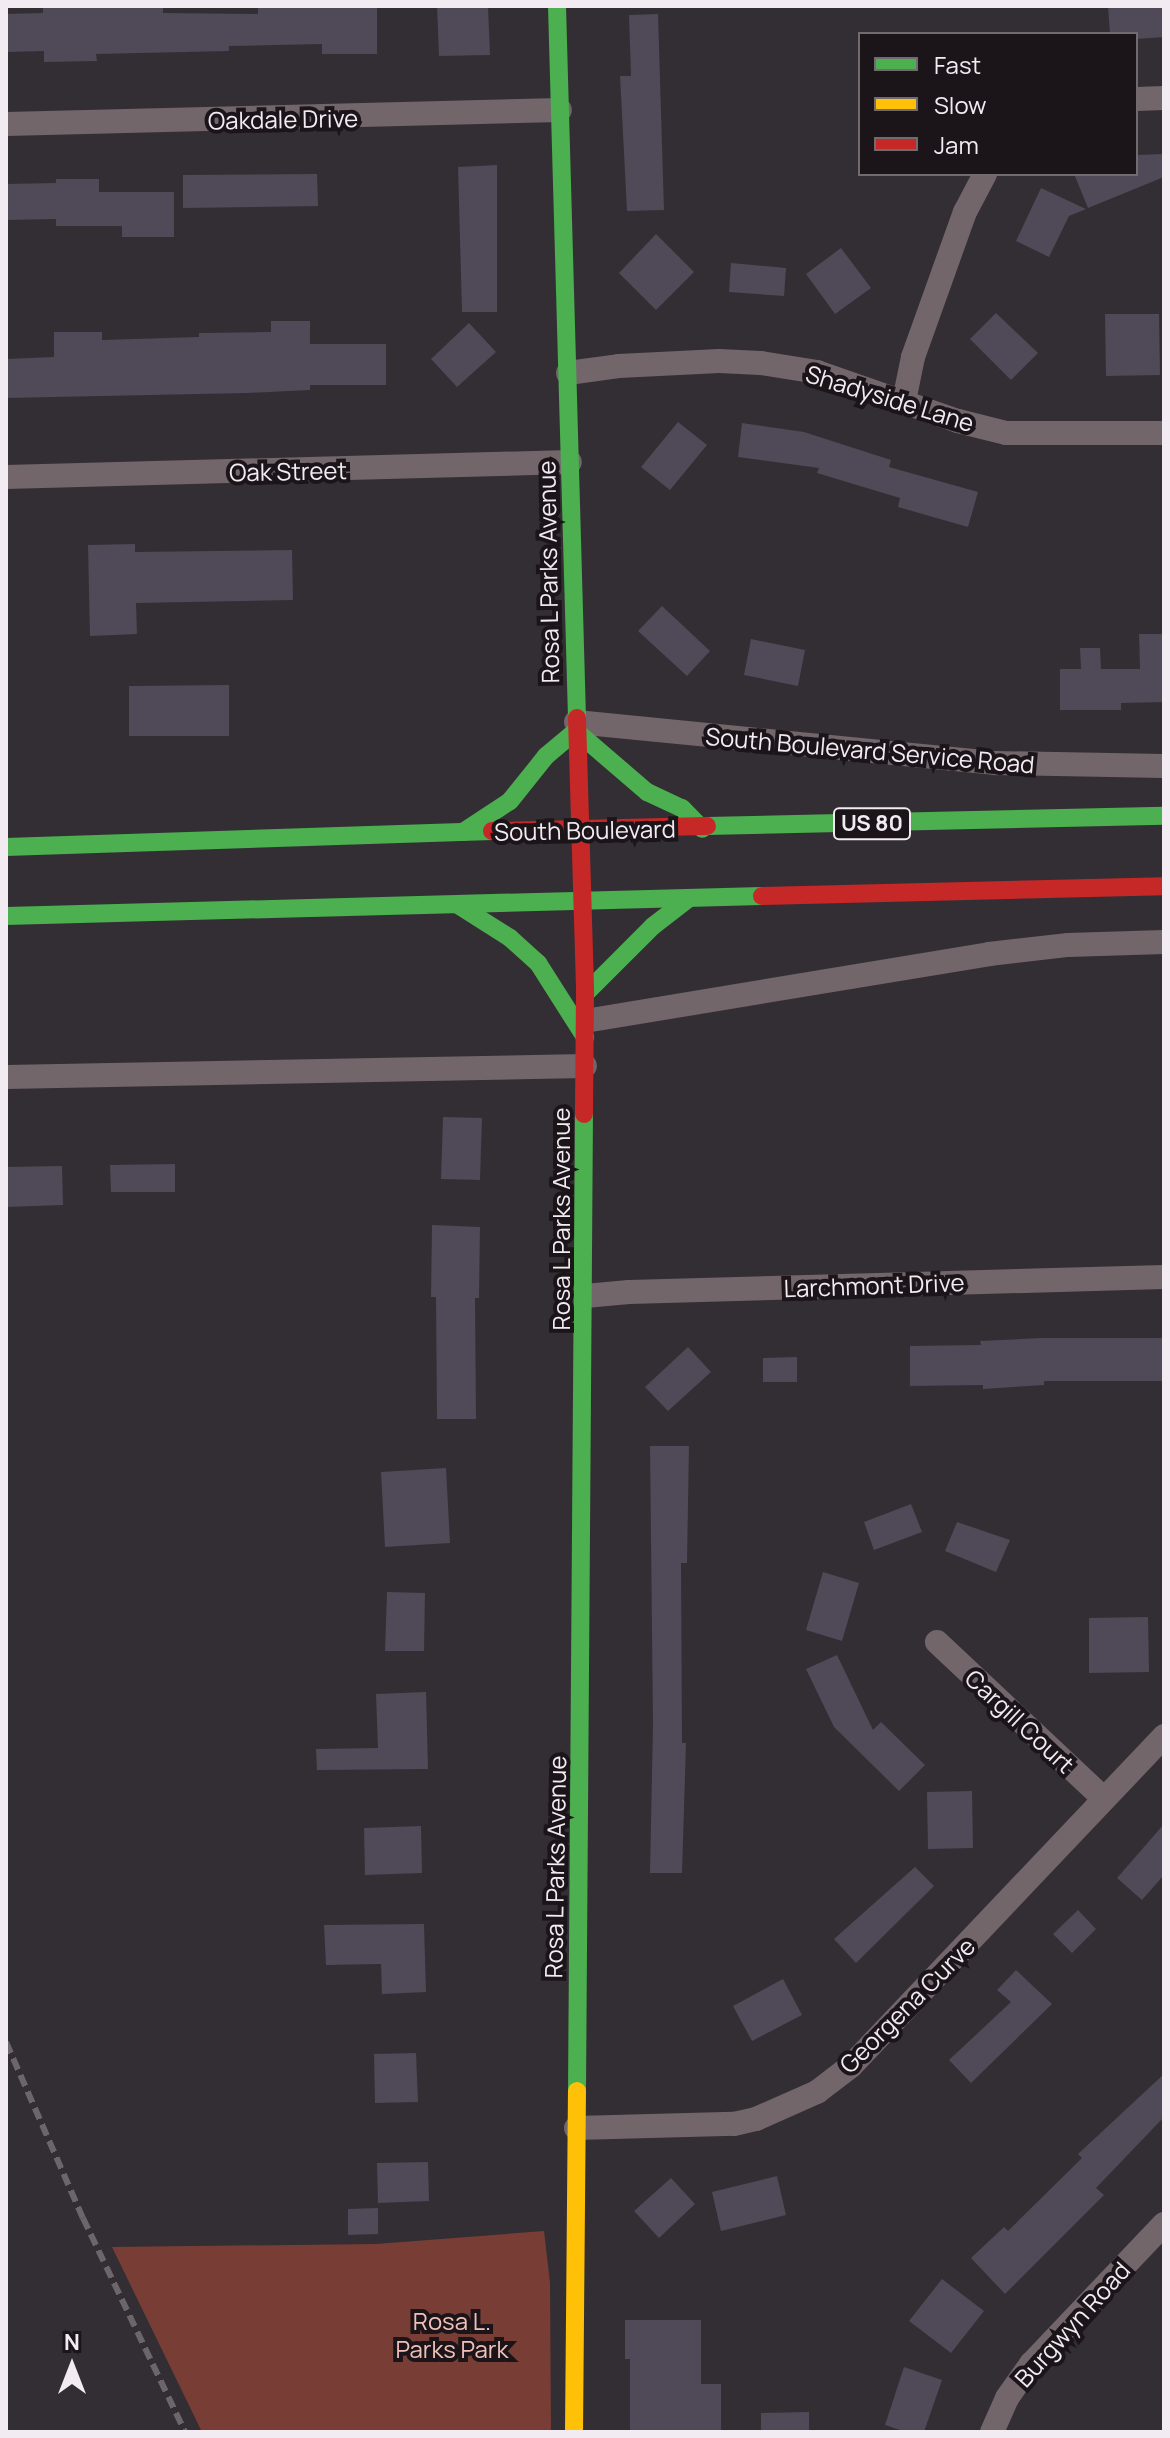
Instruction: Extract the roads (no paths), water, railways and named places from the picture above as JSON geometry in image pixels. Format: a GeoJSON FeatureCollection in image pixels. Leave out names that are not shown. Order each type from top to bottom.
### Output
{"type":"FeatureCollection","features":[{"type":"Feature","properties":{"kind":"main road","name":"Rosa L Parks Avenue"},"geometry":{"type":"LineString","coordinates":[[557,6],[585,994],[574,2432]]}},
{"type":"Feature","properties":{"kind":"main road"},"geometry":{"type":"LineString","coordinates":[[463,832],[510,801],[546,756],[576,726],[647,792],[682,808],[702,829]]}},
{"type":"Feature","properties":{"kind":"main road","name":"South Boulevard"},"geometry":{"type":"LineString","coordinates":[[6,847],[463,832],[702,829],[1164,816]]}},
{"type":"Feature","properties":{"kind":"main road"},"geometry":{"type":"LineString","coordinates":[[6,916],[1164,886]]}},
{"type":"Feature","properties":{"kind":"main road"},"geometry":{"type":"LineString","coordinates":[[585,994],[653,926],[688,899]]}},
{"type":"Feature","properties":{"kind":"main road"},"geometry":{"type":"LineString","coordinates":[[458,905],[510,938],[538,963],[585,1030]]}},
{"type":"Feature","properties":{"kind":"street"},"geometry":{"type":"LineString","coordinates":[[1138,99],[1164,98]]}},
{"type":"Feature","properties":{"kind":"street","name":"Oakdale Drive"},"geometry":{"type":"LineString","coordinates":[[6,124],[560,110]]}},
{"type":"Feature","properties":{"kind":"street"},"geometry":{"type":"LineString","coordinates":[[904,401],[913,357],[954,241],[984,176]]}},
{"type":"Feature","properties":{"kind":"street","name":"Shadyside Lane"},"geometry":{"type":"LineString","coordinates":[[568,373],[619,366],[719,361],[761,363],[817,372],[958,421],[1006,433],[1164,433]]}},
{"type":"Feature","properties":{"kind":"street","name":"Oak Street"},"geometry":{"type":"LineString","coordinates":[[6,477],[570,462]]}},
{"type":"Feature","properties":{"kind":"street","name":"South Boulevard Service Road"},"geometry":{"type":"LineString","coordinates":[[576,726],[996,763],[1164,766]]}},
{"type":"Feature","properties":{"kind":"street"},"geometry":{"type":"LineString","coordinates":[[585,1030],[989,954],[1068,945],[1164,942]]}},
{"type":"Feature","properties":{"kind":"street"},"geometry":{"type":"LineString","coordinates":[[6,1077],[585,1066]]}},
{"type":"Feature","properties":{"kind":"street","name":"Larchmont Drive"},"geometry":{"type":"LineString","coordinates":[[585,1296],[629,1292],[1164,1277]]}},
{"type":"Feature","properties":{"kind":"street","name":"Cargill Court"},"geometry":{"type":"LineString","coordinates":[[937,1642],[1104,1799]]}},
{"type":"Feature","properties":{"kind":"street","name":"Georgena Curve"},"geometry":{"type":"LineString","coordinates":[[576,2128],[734,2124],[756,2119],[817,2092],[851,2066],[1164,1736]]}},
{"type":"Feature","properties":{"kind":"street","name":"Burgwyn Road"},"geometry":{"type":"LineString","coordinates":[[992,2432],[1007,2398],[1031,2364],[1164,2224]]}},
{"type":"Feature","properties":{"kind":"railway"},"geometry":{"type":"LineString","coordinates":[[6,2042],[83,2218],[185,2432]]}},
{"type":"Feature","properties":{"kind":"park label","name":"Rosa L. Parks Park"},"geometry":{"type":"Point","coordinates":[452,2335]}}]}
